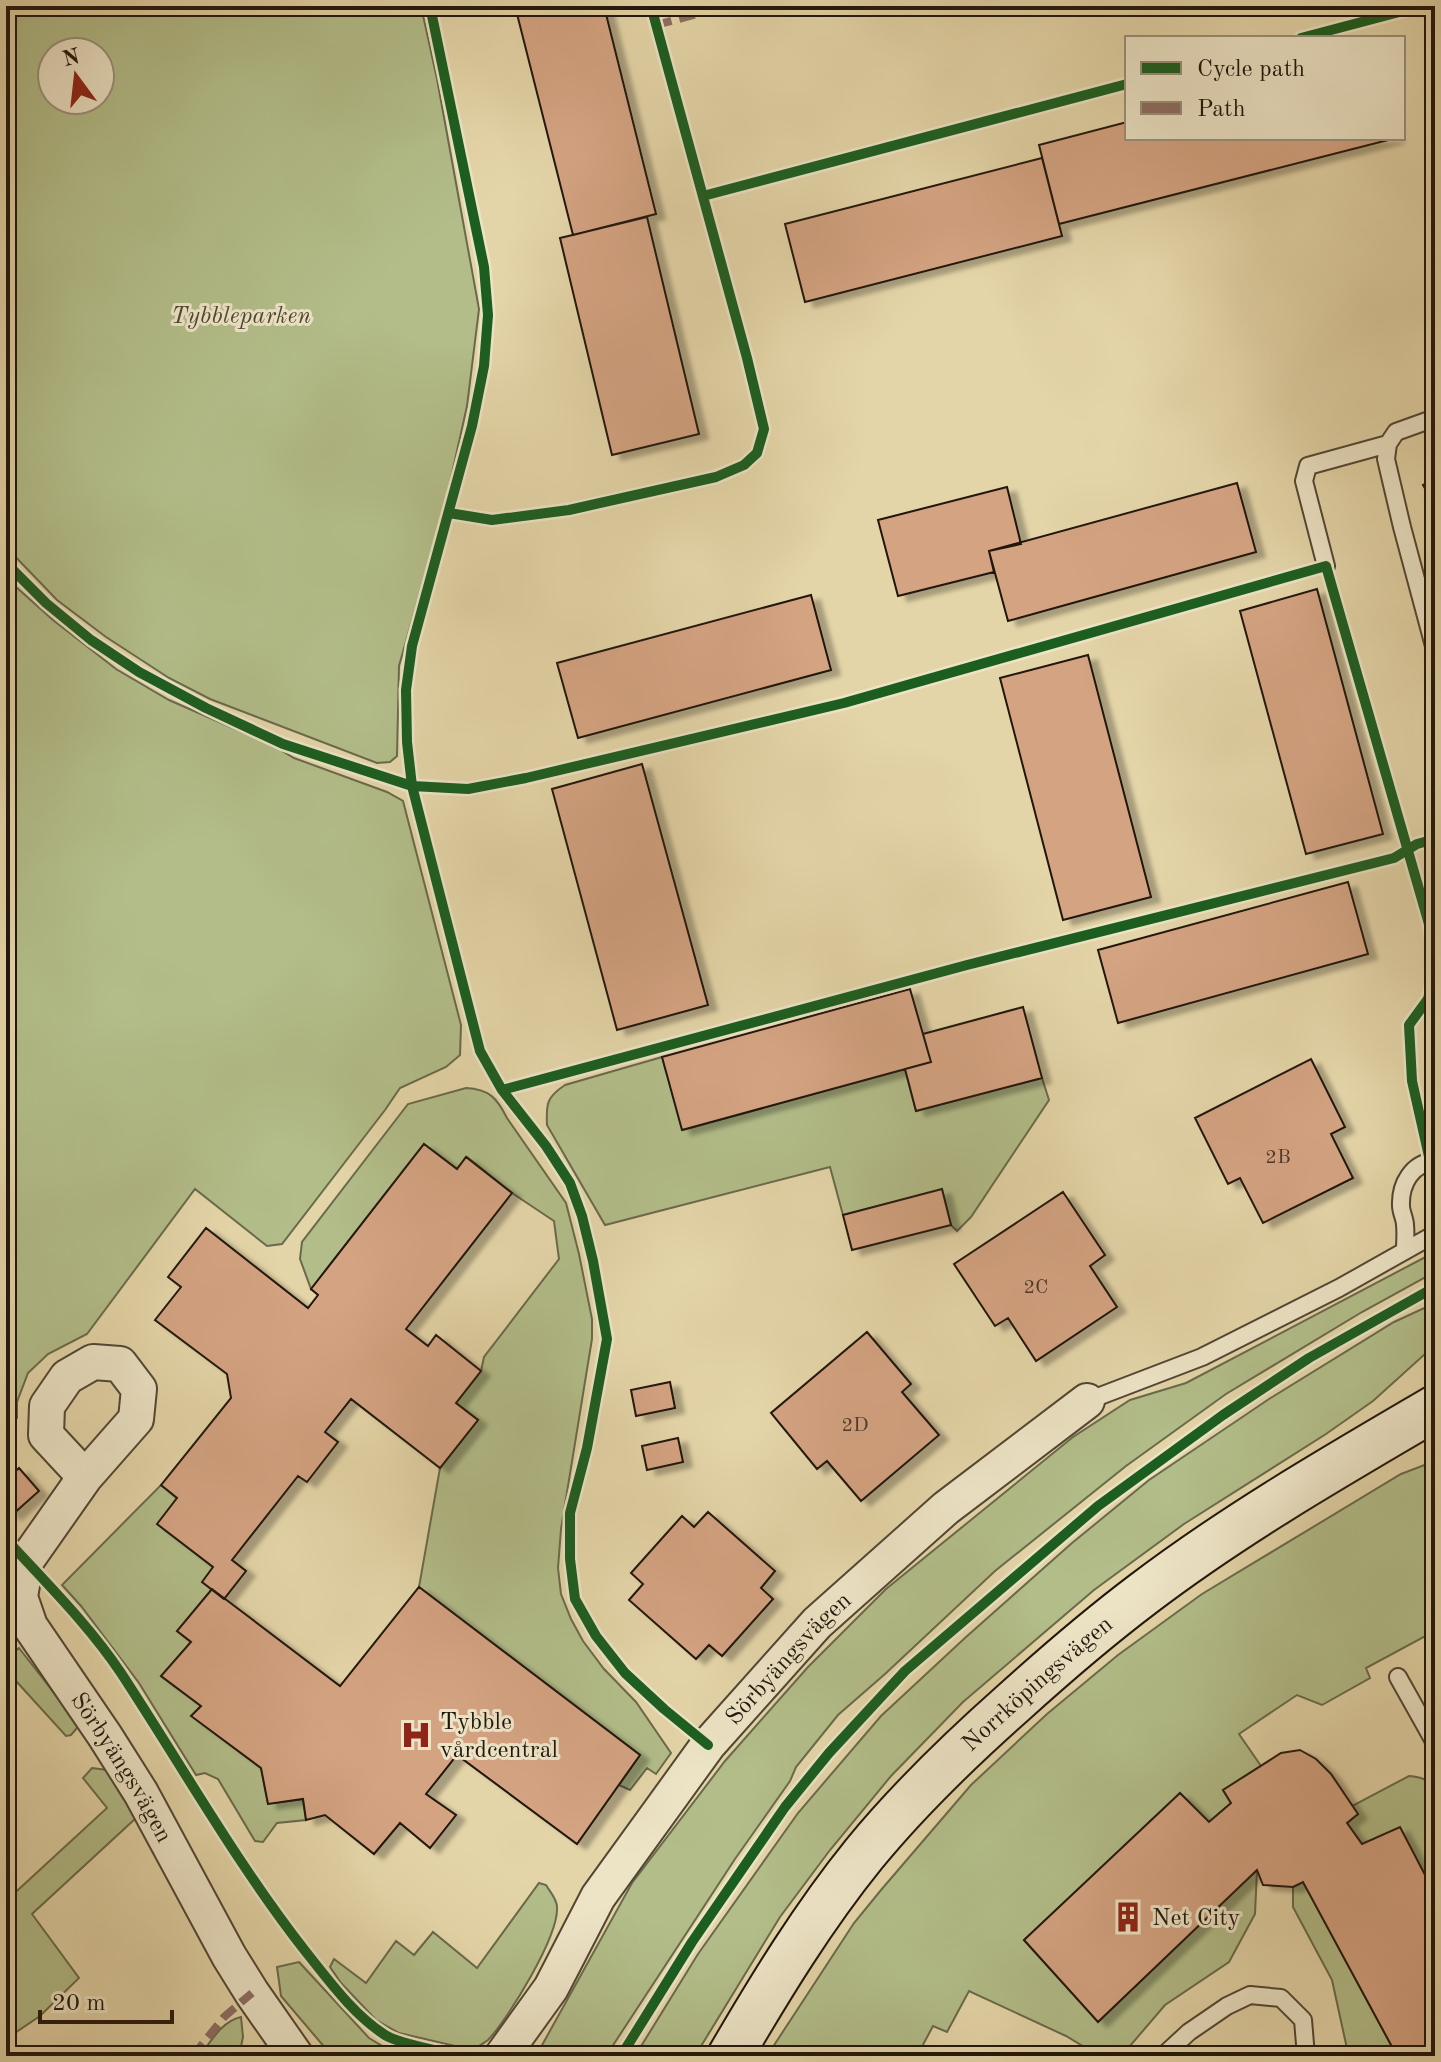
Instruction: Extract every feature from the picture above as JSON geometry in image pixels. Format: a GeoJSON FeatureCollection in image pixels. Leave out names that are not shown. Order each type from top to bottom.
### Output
{"type":"FeatureCollection","features":[{"type":"Feature","properties":{"kind":"main road","name":"Norrköpingsvägen"},"geometry":{"type":"LineString","coordinates":[[730,2056],[775,1979],[818,1916],[914,1797],[968,1742],[1083,1640],[1210,1546],[1435,1408]]}},
{"type":"Feature","properties":{"kind":"street","name":"Sörbyängsvägen"},"geometry":{"type":"LineString","coordinates":[[502,2056],[551,1988],[598,1897],[717,1733],[817,1623],[946,1508],[1087,1401]]}},
{"type":"Feature","properties":{"kind":"street","name":"Sörbyängsvägen"},"geometry":{"type":"LineString","coordinates":[[85,1477],[26,1561],[20,1597],[30,1626],[141,1793],[229,1956],[296,2056]]}},
{"type":"Feature","properties":{"kind":"lane"},"geometry":{"type":"LineString","coordinates":[[1435,418],[1396,432],[1388,444],[1386,459],[1435,650]]}},
{"type":"Feature","properties":{"kind":"lane"},"geometry":{"type":"LineString","coordinates":[[1326,566],[1304,481],[1308,466],[1388,444]]}},
{"type":"Feature","properties":{"kind":"lane"},"geometry":{"type":"LineString","coordinates":[[1405,1250],[1405,1223],[1401,1207],[1403,1189],[1411,1170],[1435,1161]]}},
{"type":"Feature","properties":{"kind":"lane"},"geometry":{"type":"LineString","coordinates":[[1087,1401],[1202,1357],[1339,1288],[1435,1234]]}},
{"type":"Feature","properties":{"kind":"lane"},"geometry":{"type":"LineString","coordinates":[[1398,1677],[1435,1743]]}},
{"type":"Feature","properties":{"kind":"lane"},"geometry":{"type":"LineString","coordinates":[[1163,2056],[1189,2032],[1227,2006],[1250,1995],[1281,1998],[1303,2020],[1306,2056]]}},
{"type":"Feature","properties":{"kind":"green space","name":"Tybbleparken"},"geometry":{"type":"Polygon","coordinates":[[[6,6],[421,6],[479,309],[467,406],[445,505],[399,666],[397,756],[390,762],[377,763],[210,699],[169,678],[57,600],[6,547],[6,6]]]}},
{"type":"Feature","properties":{"kind":"green space"},"geometry":{"type":"Polygon","coordinates":[[[6,578],[53,620],[116,669],[169,700],[274,746],[294,758],[387,792],[403,801],[461,1025],[460,1055],[446,1067],[400,1088],[282,1244],[267,1246],[195,1189],[87,1334],[48,1354],[28,1373],[17,1402],[17,1418],[6,1427],[6,578]]]}},
{"type":"Feature","properties":{"kind":"green space"},"geometry":{"type":"Polygon","coordinates":[[[662,1057],[683,1130],[905,1069],[916,1111],[1042,1078],[1049,1100],[971,1217],[957,1231],[951,1225],[942,1190],[843,1215],[830,1167],[605,1225],[547,1125],[549,1101],[565,1085],[662,1057]]]}},
{"type":"Feature","properties":{"kind":"green space"},"geometry":{"type":"Polygon","coordinates":[[[466,1088],[486,1093],[500,1105],[566,1203],[579,1254],[592,1319],[592,1339],[561,1529],[558,1568],[561,1594],[583,1641],[604,1669],[636,1702],[671,1753],[656,1774],[647,1768],[630,1790],[619,1785],[640,1755],[419,1587],[440,1468],[478,1420],[456,1403],[481,1371],[484,1357],[559,1259],[554,1221],[467,1157],[457,1169],[424,1144],[311,1289],[300,1259],[302,1242],[408,1104],[466,1088]]]}},
{"type":"Feature","properties":{"kind":"green space"},"geometry":{"type":"Polygon","coordinates":[[[1435,1252],[1435,1272],[1226,1394],[1126,1466],[995,1571],[838,1715],[796,1767],[790,1781],[606,2056],[536,2056],[632,1883],[725,1761],[808,1667],[886,1589],[1073,1437],[1130,1400],[1186,1383],[1435,1252]]]}},
{"type":"Feature","properties":{"kind":"green space"},"geometry":{"type":"Polygon","coordinates":[[[1435,1303],[1435,1331],[1431,1332],[1435,1345],[1373,1401],[1184,1524],[1094,1590],[963,1702],[891,1776],[830,1850],[780,1917],[695,2056],[635,2056],[698,1954],[798,1813],[881,1716],[1072,1543],[1149,1480],[1269,1399],[1394,1322],[1435,1303]]]}},
{"type":"Feature","properties":{"kind":"green space"},"geometry":{"type":"Polygon","coordinates":[[[1435,1461],[1435,1631],[1366,1668],[1370,1678],[1322,1705],[1297,1695],[1239,1734],[1261,1766],[1223,1790],[1231,1803],[1209,1822],[1180,1794],[1024,1940],[1098,2021],[1257,1870],[1255,1914],[1229,1962],[1165,2005],[1124,2053],[1115,2056],[1099,2056],[1066,2036],[969,1991],[947,2032],[933,2026],[917,2056],[767,2056],[854,1923],[881,1890],[971,1785],[1047,1714],[1118,1655],[1202,1594],[1401,1474],[1435,1461]]]}},
{"type":"Feature","properties":{"kind":"green space"},"geometry":{"type":"Polygon","coordinates":[[[161,1485],[177,1498],[158,1524],[213,1567],[212,1589],[177,1631],[191,1642],[161,1676],[201,1706],[192,1716],[261,1768],[268,1804],[303,1799],[306,1820],[277,1823],[263,1842],[255,1841],[218,1779],[205,1773],[196,1775],[139,1683],[62,1585],[161,1485]]]}},
{"type":"Feature","properties":{"kind":"green space"},"geometry":{"type":"Polygon","coordinates":[[[19,1648],[76,1721],[77,1728],[71,1735],[66,1736],[6,1670],[6,1658],[19,1648]]]}},
{"type":"Feature","properties":{"kind":"green space"},"geometry":{"type":"Polygon","coordinates":[[[92,1768],[107,1770],[136,1818],[32,1914],[79,1978],[40,2016],[6,2039],[6,1901],[107,1808],[83,1778],[92,1768]]]}},
{"type":"Feature","properties":{"kind":"green space"},"geometry":{"type":"Polygon","coordinates":[[[1409,1776],[1424,1779],[1435,1790],[1435,1894],[1362,1844],[1347,1823],[1358,1814],[1352,1806],[1409,1776]]]}},
{"type":"Feature","properties":{"kind":"green space"},"geometry":{"type":"Polygon","coordinates":[[[1303,1882],[1397,2056],[1347,2056],[1332,1980],[1293,1907],[1293,1887],[1303,1882]]]}},
{"type":"Feature","properties":{"kind":"green space"},"geometry":{"type":"Polygon","coordinates":[[[539,1883],[546,1885],[557,1904],[550,1937],[508,2014],[488,2040],[472,2050],[399,2033],[376,2020],[330,1967],[334,1959],[366,1983],[396,1941],[414,1955],[433,1932],[477,1968],[539,1883]]]}},
{"type":"Feature","properties":{"kind":"green space"},"geometry":{"type":"Polygon","coordinates":[[[299,1962],[369,2038],[384,2047],[412,2056],[332,2056],[281,1996],[277,1967],[299,1962]]]}},
{"type":"Feature","properties":{"kind":"green space"},"geometry":{"type":"Polygon","coordinates":[[[241,2017],[243,2037],[239,2056],[200,2056],[223,2027],[241,2017]]]}},
{"type":"Feature","properties":{"kind":"building"},"geometry":{"type":"Polygon","coordinates":[[[515,6],[604,6],[656,214],[573,235],[515,6]]]}},
{"type":"Feature","properties":{"kind":"building"},"geometry":{"type":"Polygon","coordinates":[[[1125,123],[1125,140],[1388,140],[1059,224],[1039,145],[1125,123]]]}},
{"type":"Feature","properties":{"kind":"building"},"geometry":{"type":"Polygon","coordinates":[[[1042,158],[1062,236],[805,302],[785,224],[1042,158]]]}},
{"type":"Feature","properties":{"kind":"building"},"geometry":{"type":"Polygon","coordinates":[[[647,217],[699,434],[612,455],[560,238],[647,217]]]}},
{"type":"Feature","properties":{"kind":"building"},"geometry":{"type":"Polygon","coordinates":[[[1435,479],[1435,506],[1423,485],[1435,479]]]}},
{"type":"Feature","properties":{"kind":"building"},"geometry":{"type":"Polygon","coordinates":[[[1237,483],[1256,552],[1008,621],[989,551],[1237,483]]]}},
{"type":"Feature","properties":{"kind":"building"},"geometry":{"type":"Polygon","coordinates":[[[1007,487],[1021,544],[989,551],[994,572],[898,596],[878,520],[1007,487]]]}},
{"type":"Feature","properties":{"kind":"building"},"geometry":{"type":"Polygon","coordinates":[[[1317,589],[1383,834],[1306,854],[1240,611],[1317,589]]]}},
{"type":"Feature","properties":{"kind":"building"},"geometry":{"type":"Polygon","coordinates":[[[811,595],[831,670],[578,738],[557,663],[811,595]]]}},
{"type":"Feature","properties":{"kind":"building"},"geometry":{"type":"Polygon","coordinates":[[[1088,655],[1151,897],[1063,920],[1000,678],[1088,655]]]}},
{"type":"Feature","properties":{"kind":"building"},"geometry":{"type":"Polygon","coordinates":[[[642,764],[708,1005],[617,1030],[552,789],[642,764]]]}},
{"type":"Feature","properties":{"kind":"building"},"geometry":{"type":"Polygon","coordinates":[[[1348,882],[1368,954],[1118,1023],[1098,950],[1348,882]]]}},
{"type":"Feature","properties":{"kind":"building"},"geometry":{"type":"Polygon","coordinates":[[[910,989],[931,1062],[682,1130],[662,1057],[910,989]]]}},
{"type":"Feature","properties":{"kind":"building"},"geometry":{"type":"Polygon","coordinates":[[[1023,1007],[1042,1078],[916,1111],[905,1069],[931,1062],[923,1034],[1023,1007]]]}},
{"type":"Feature","properties":{"kind":"building"},"geometry":{"type":"Polygon","coordinates":[[[1311,1059],[1345,1127],[1331,1134],[1353,1178],[1263,1223],[1240,1178],[1228,1184],[1195,1118],[1311,1059]]]}},
{"type":"Feature","properties":{"kind":"building"},"geometry":{"type":"Polygon","coordinates":[[[424,1144],[457,1169],[466,1157],[512,1193],[406,1329],[428,1346],[436,1335],[481,1371],[456,1403],[478,1420],[440,1468],[351,1399],[325,1432],[338,1442],[307,1482],[298,1476],[232,1560],[246,1571],[224,1599],[202,1582],[213,1567],[157,1524],[177,1498],[161,1485],[231,1398],[227,1374],[155,1320],[181,1287],[168,1277],[206,1228],[308,1308],[318,1295],[311,1289],[424,1144]]]}},
{"type":"Feature","properties":{"kind":"building"},"geometry":{"type":"Polygon","coordinates":[[[942,1189],[951,1225],[852,1250],[843,1215],[942,1189]]]}},
{"type":"Feature","properties":{"kind":"building"},"geometry":{"type":"Polygon","coordinates":[[[1063,1192],[1105,1255],[1090,1266],[1117,1307],[1036,1361],[1008,1318],[995,1326],[954,1264],[1063,1192]]]}},
{"type":"Feature","properties":{"kind":"building"},"geometry":{"type":"Polygon","coordinates":[[[867,1332],[911,1384],[902,1392],[939,1435],[861,1501],[827,1461],[817,1469],[771,1413],[867,1332]]]}},
{"type":"Feature","properties":{"kind":"building"},"geometry":{"type":"Polygon","coordinates":[[[670,1382],[675,1408],[636,1416],[631,1390],[670,1382]]]}},
{"type":"Feature","properties":{"kind":"building"},"geometry":{"type":"Polygon","coordinates":[[[678,1438],[683,1462],[647,1470],[642,1446],[678,1438]]]}},
{"type":"Feature","properties":{"kind":"building"},"geometry":{"type":"Polygon","coordinates":[[[19,1468],[39,1491],[12,1515],[6,1508],[6,1480],[19,1468]]]}},
{"type":"Feature","properties":{"kind":"building"},"geometry":{"type":"Polygon","coordinates":[[[708,1512],[775,1571],[761,1588],[773,1599],[722,1656],[709,1645],[696,1659],[629,1600],[643,1584],[631,1573],[682,1516],[694,1527],[708,1512]]]}},
{"type":"Feature","properties":{"kind":"building","name":"Tybble vårdcentral"},"geometry":{"type":"Polygon","coordinates":[[[419,1587],[640,1755],[577,1844],[457,1755],[426,1794],[456,1815],[430,1848],[400,1823],[374,1854],[325,1815],[306,1820],[303,1799],[268,1804],[261,1768],[191,1716],[201,1706],[161,1676],[191,1642],[177,1631],[212,1589],[340,1686],[419,1587]]]}},
{"type":"Feature","properties":{"kind":"building","name":"Net City"},"geometry":{"type":"Polygon","coordinates":[[[1300,1750],[1316,1759],[1331,1774],[1358,1814],[1347,1823],[1362,1844],[1400,1827],[1435,1894],[1435,2056],[1397,2056],[1303,1882],[1293,1887],[1263,1885],[1257,1870],[1098,2022],[1024,1940],[1180,1793],[1209,1822],[1231,1803],[1223,1790],[1281,1753],[1300,1750]]]}},
{"type":"Feature","properties":{"kind":"marked path"},"geometry":{"type":"LineString","coordinates":[[656,25],[727,6]]}},
{"type":"Feature","properties":{"kind":"marked path"},"geometry":{"type":"LineString","coordinates":[[193,2056],[224,2017],[252,1993]]}},
{"type":"Feature","properties":{"kind":"cycle path"},"geometry":{"type":"LineString","coordinates":[[430,6],[484,267],[488,315],[484,366],[472,426],[412,646],[406,690],[412,786],[480,1051],[502,1090],[546,1146],[570,1183],[593,1261],[607,1339],[587,1448],[570,1513],[570,1559],[575,1599],[596,1636],[625,1673],[708,1745]]}},
{"type":"Feature","properties":{"kind":"cycle path"},"geometry":{"type":"LineString","coordinates":[[449,513],[492,520],[569,510],[716,477],[744,465],[757,453],[764,429],[651,6]]}},
{"type":"Feature","properties":{"kind":"cycle path"},"geometry":{"type":"LineString","coordinates":[[1309,36],[1422,6]]}},
{"type":"Feature","properties":{"kind":"cycle path"},"geometry":{"type":"LineString","coordinates":[[703,196],[1125,85]]}},
{"type":"Feature","properties":{"kind":"cycle path"},"geometry":{"type":"LineString","coordinates":[[6,563],[46,603],[91,640],[139,672],[206,708],[283,744],[412,786],[468,789],[844,703],[1326,566],[1429,924],[1435,960]]}},
{"type":"Feature","properties":{"kind":"cycle path"},"geometry":{"type":"LineString","coordinates":[[502,1090],[967,965],[1394,858],[1417,844],[1435,839]]}},
{"type":"Feature","properties":{"kind":"cycle path"},"geometry":{"type":"LineString","coordinates":[[1430,1161],[1412,1081],[1409,1025],[1428,999],[1435,970]]}},
{"type":"Feature","properties":{"kind":"cycle path"},"geometry":{"type":"LineString","coordinates":[[621,2056],[692,1942],[785,1807],[829,1753],[905,1671],[1098,1506],[1223,1415],[1309,1358],[1435,1287]]}},
{"type":"Feature","properties":{"kind":"cycle path"},"geometry":{"type":"LineString","coordinates":[[6,1539],[108,1655],[257,1884],[342,1997],[385,2035],[462,2056]]}},
{"type":"Feature","properties":{"kind":"place","name":"Tybble vårdcentral"},"geometry":{"type":"Point","coordinates":[416,1735]}},
{"type":"Feature","properties":{"kind":"place","name":"Net City"},"geometry":{"type":"Point","coordinates":[1128,1917]}}]}
